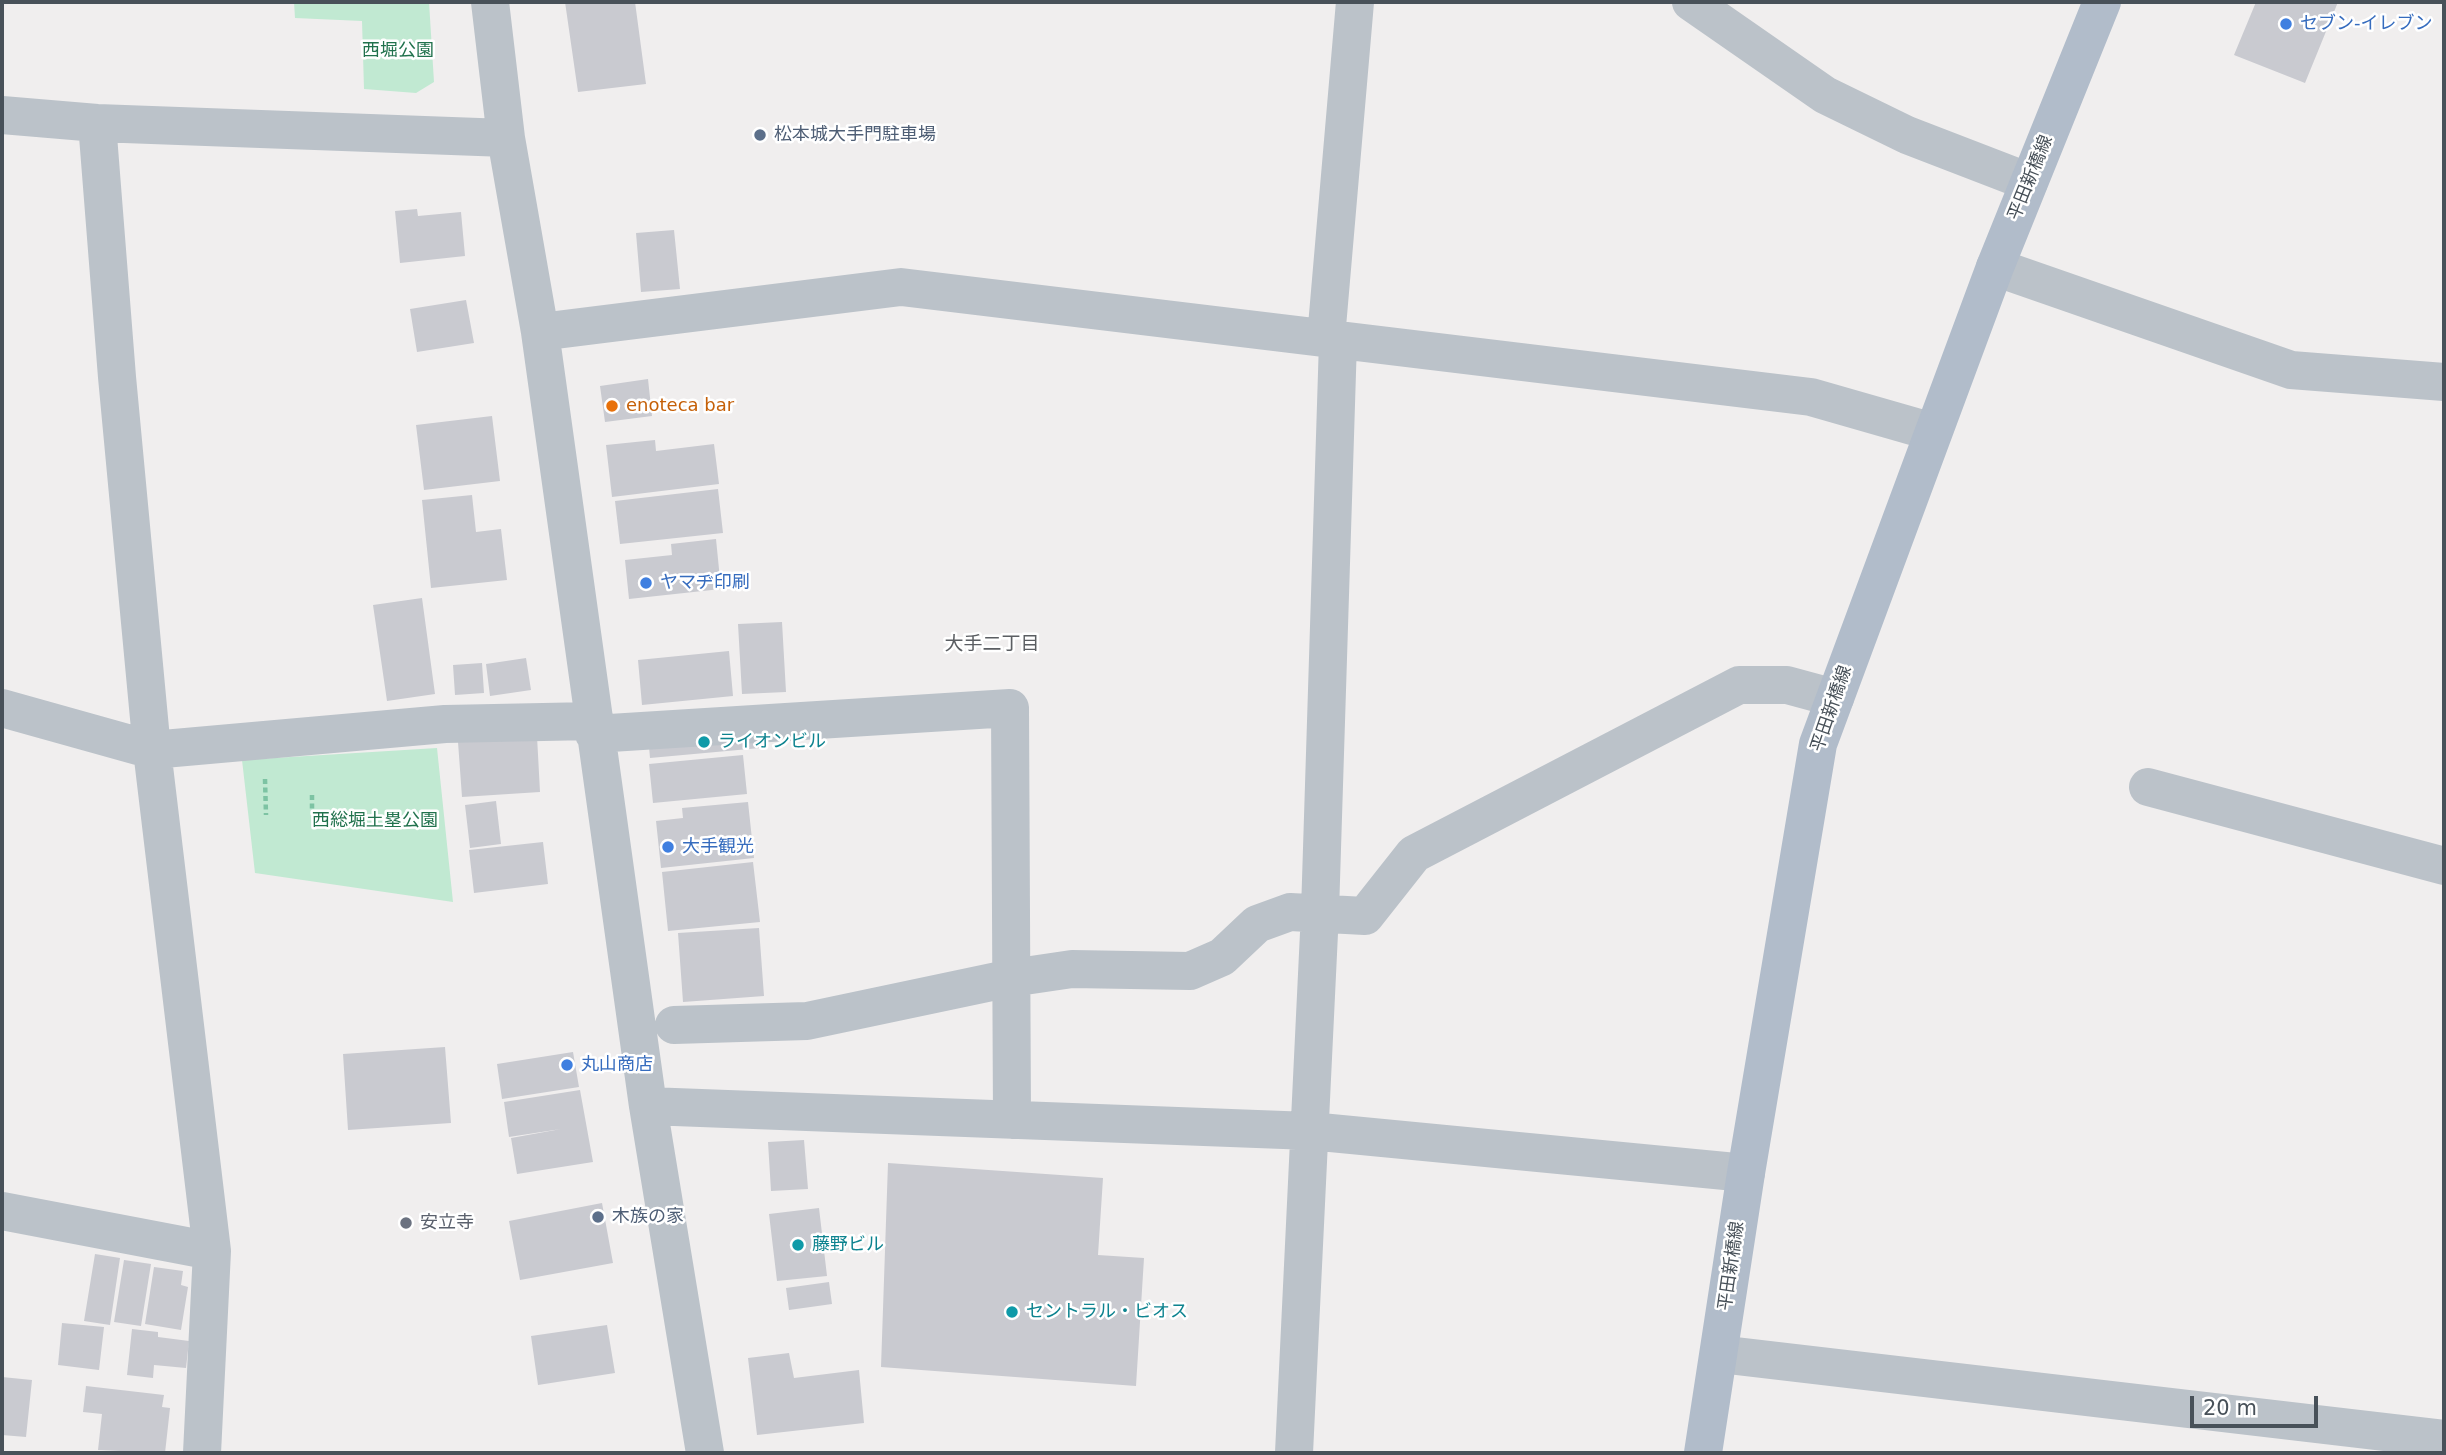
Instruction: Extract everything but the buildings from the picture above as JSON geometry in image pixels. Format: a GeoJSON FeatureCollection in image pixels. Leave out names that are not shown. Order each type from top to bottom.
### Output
{"type":"FeatureCollection","features":[{"type":"Feature","properties":{"kind":"main road","name":"平田新橋線"},"geometry":{"type":"LineString","coordinates":[[1703,1453],[1746,1173],[1818,744],[1995,267],[2102,2]]}},
{"type":"Feature","properties":{"kind":"street"},"geometry":{"type":"LineString","coordinates":[[490,2],[506,138],[540,332],[593,728],[648,1106],[705,1453]]}},
{"type":"Feature","properties":{"kind":"street"},"geometry":{"type":"LineString","coordinates":[[1294,1453],[1320,912],[1332,339],[1355,2]]}},
{"type":"Feature","properties":{"kind":"street"},"geometry":{"type":"LineString","coordinates":[[1691,2],[1825,94],[1907,135],[2029,182]]}},
{"type":"Feature","properties":{"kind":"street"},"geometry":{"type":"LineString","coordinates":[[2,115],[97,123],[506,138]]}},
{"type":"Feature","properties":{"kind":"street"},"geometry":{"type":"LineString","coordinates":[[97,123],[117,377],[152,750],[212,1251],[202,1453]]}},
{"type":"Feature","properties":{"kind":"street"},"geometry":{"type":"LineString","coordinates":[[1995,267],[2291,370],[2444,382]]}},
{"type":"Feature","properties":{"kind":"street"},"geometry":{"type":"LineString","coordinates":[[540,332],[901,287],[1811,397],[1933,432]]}},
{"type":"Feature","properties":{"kind":"street"},"geometry":{"type":"LineString","coordinates":[[674,1025],[807,1021],[1011,978],[1072,970],[1190,971],[1222,957],[1257,924],[1290,912],[1365,916],[1414,854],[1739,685],[1787,685],[1835,698]]}},
{"type":"Feature","properties":{"kind":"street"},"geometry":{"type":"LineString","coordinates":[[2,708],[152,750],[445,724],[593,728],[1010,708],[1012,1120]]}},
{"type":"Feature","properties":{"kind":"street"},"geometry":{"type":"LineString","coordinates":[[2148,787],[2444,866]]}},
{"type":"Feature","properties":{"kind":"street"},"geometry":{"type":"LineString","coordinates":[[648,1106],[1310,1131],[1746,1173]]}},
{"type":"Feature","properties":{"kind":"street"},"geometry":{"type":"LineString","coordinates":[[2,1211],[212,1251]]}},
{"type":"Feature","properties":{"kind":"street"},"geometry":{"type":"LineString","coordinates":[[1719,1354],[2444,1439]]}},
{"type":"Feature","properties":{"kind":"path"},"geometry":{"type":"LineString","coordinates":[[312,795],[312,810]]}},
{"type":"Feature","properties":{"kind":"green space","name":"西堀公園"},"geometry":{"type":"Polygon","coordinates":[[[294,2],[429,2],[434,82],[416,93],[364,89],[362,21],[295,18],[294,2]]]}},
{"type":"Feature","properties":{"kind":"green space","name":"西総堀土塁公園"},"geometry":{"type":"Polygon","coordinates":[[[437,748],[453,902],[255,873],[242,760],[437,748]]]}},
{"type":"Feature","properties":{"kind":"place","name":"セブン-イレブン"},"geometry":{"type":"Point","coordinates":[2286,24]}},
{"type":"Feature","properties":{"kind":"place","name":"松本城大手門駐車場"},"geometry":{"type":"Point","coordinates":[760,135]}},
{"type":"Feature","properties":{"kind":"place","name":"enoteca bar"},"geometry":{"type":"Point","coordinates":[612,406]}},
{"type":"Feature","properties":{"kind":"place","name":"ヤマヂ印刷"},"geometry":{"type":"Point","coordinates":[646,583]}},
{"type":"Feature","properties":{"kind":"place","name":"ライオンビル"},"geometry":{"type":"Point","coordinates":[704,742]}},
{"type":"Feature","properties":{"kind":"place","name":"大手観光"},"geometry":{"type":"Point","coordinates":[668,847]}},
{"type":"Feature","properties":{"kind":"place","name":"丸山商店"},"geometry":{"type":"Point","coordinates":[567,1065]}},
{"type":"Feature","properties":{"kind":"place","name":"木族の家"},"geometry":{"type":"Point","coordinates":[598,1217]}},
{"type":"Feature","properties":{"kind":"place","name":"安立寺"},"geometry":{"type":"Point","coordinates":[406,1223]}},
{"type":"Feature","properties":{"kind":"place","name":"藤野ビル"},"geometry":{"type":"Point","coordinates":[798,1245]}},
{"type":"Feature","properties":{"kind":"place","name":"セントラル・ビオス"},"geometry":{"type":"Point","coordinates":[1012,1312]}},
{"type":"Feature","properties":{"kind":"district","name":"大手二丁目"},"geometry":{"type":"Point","coordinates":[992,645]}}]}
